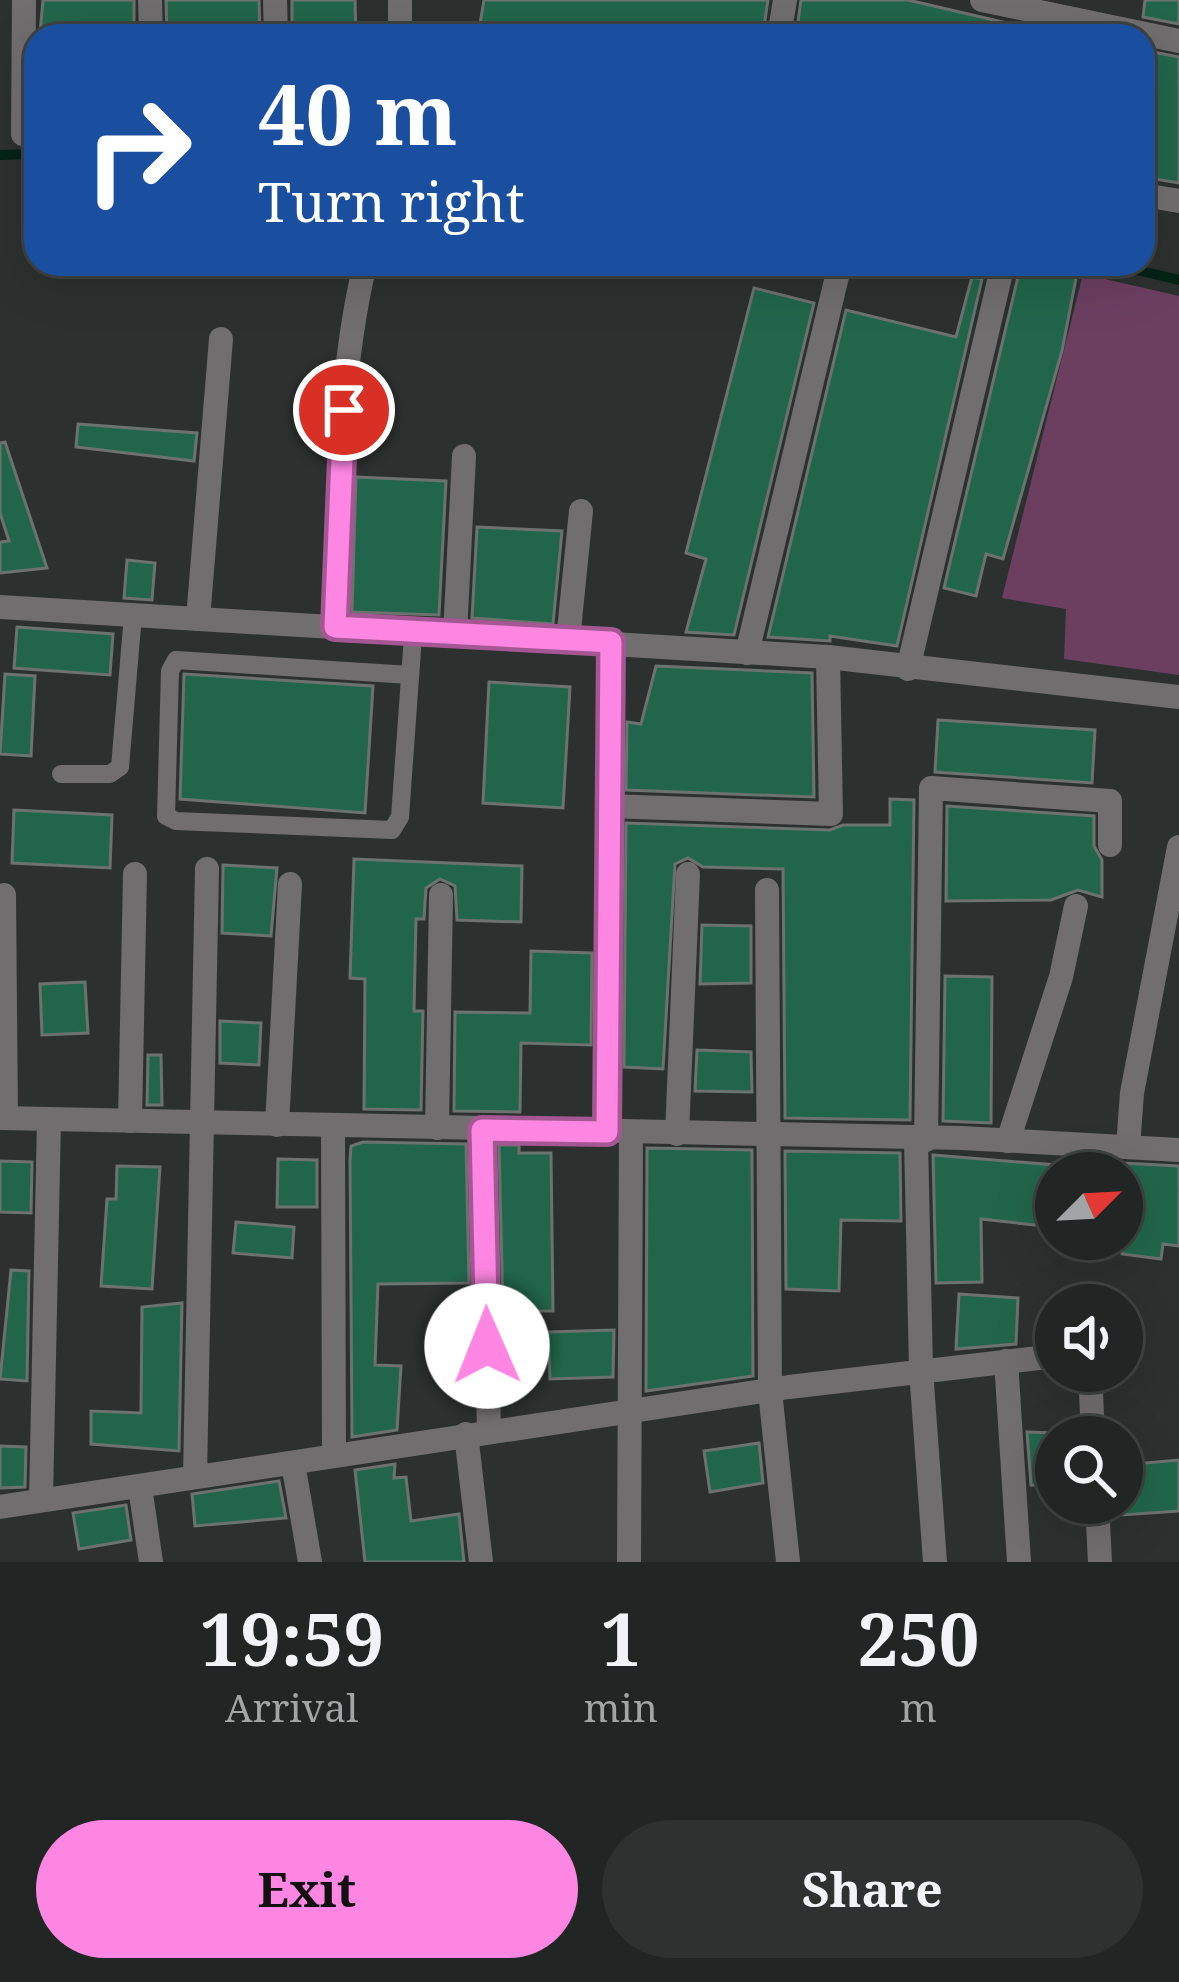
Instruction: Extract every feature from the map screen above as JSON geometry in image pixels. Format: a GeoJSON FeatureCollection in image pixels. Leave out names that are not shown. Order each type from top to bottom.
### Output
{"type":"FeatureCollection","features":[{"type":"Feature","properties":{"kind":"street"},"geometry":{"type":"LineString","coordinates":[[24,0],[24,134]]}},
{"type":"Feature","properties":{"kind":"street"},"geometry":{"type":"LineString","coordinates":[[982,0],[1095,24]]}},
{"type":"Feature","properties":{"kind":"street"},"geometry":{"type":"LineString","coordinates":[[335,627],[342,432],[352,321],[362,276]]}},
{"type":"Feature","properties":{"kind":"street"},"geometry":{"type":"LineString","coordinates":[[747,653],[837,276]]}},
{"type":"Feature","properties":{"kind":"street"},"geometry":{"type":"LineString","coordinates":[[908,669],[1000,276]]}},
{"type":"Feature","properties":{"kind":"street"},"geometry":{"type":"LineString","coordinates":[[198,620],[221,339]]}},
{"type":"Feature","properties":{"kind":"street"},"geometry":{"type":"LineString","coordinates":[[455,634],[464,456]]}},
{"type":"Feature","properties":{"kind":"street"},"geometry":{"type":"LineString","coordinates":[[568,640],[581,511]]}},
{"type":"Feature","properties":{"kind":"street"},"geometry":{"type":"LineString","coordinates":[[0,607],[828,657],[1179,697]]}},
{"type":"Feature","properties":{"kind":"street"},"geometry":{"type":"LineString","coordinates":[[611,642],[608,806],[631,1410],[629,1562]]}},
{"type":"Feature","properties":{"kind":"street"},"geometry":{"type":"LineString","coordinates":[[608,806],[831,814],[828,657]]}},
{"type":"Feature","properties":{"kind":"street"},"geometry":{"type":"LineString","coordinates":[[935,1562],[921,1370],[921,1140],[931,788],[1110,801],[1110,844]]}},
{"type":"Feature","properties":{"kind":"street"},"geometry":{"type":"LineString","coordinates":[[1128,1147],[1132,1093],[1179,848]]}},
{"type":"Feature","properties":{"kind":"street"},"geometry":{"type":"LineString","coordinates":[[194,1476],[207,869]]}},
{"type":"Feature","properties":{"kind":"street"},"geometry":{"type":"LineString","coordinates":[[130,1121],[135,874]]}},
{"type":"Feature","properties":{"kind":"street"},"geometry":{"type":"LineString","coordinates":[[676,1134],[688,874]]}},
{"type":"Feature","properties":{"kind":"street"},"geometry":{"type":"LineString","coordinates":[[277,1125],[290,884]]}},
{"type":"Feature","properties":{"kind":"street"},"geometry":{"type":"LineString","coordinates":[[767,890],[770,1390],[788,1562]]}},
{"type":"Feature","properties":{"kind":"street"},"geometry":{"type":"LineString","coordinates":[[437,1128],[441,895]]}},
{"type":"Feature","properties":{"kind":"street"},"geometry":{"type":"LineString","coordinates":[[4,896],[3,1118],[1007,1141],[1179,1150]]}},
{"type":"Feature","properties":{"kind":"street"},"geometry":{"type":"LineString","coordinates":[[1007,1141],[1061,977],[1076,906]]}},
{"type":"Feature","properties":{"kind":"street"},"geometry":{"type":"LineString","coordinates":[[41,1500],[49,1119]]}},
{"type":"Feature","properties":{"kind":"street"},"geometry":{"type":"LineString","coordinates":[[333,1126],[334,1456]]}},
{"type":"Feature","properties":{"kind":"street"},"geometry":{"type":"LineString","coordinates":[[481,1562],[482,1130]]}},
{"type":"Feature","properties":{"kind":"street"},"geometry":{"type":"LineString","coordinates":[[0,1507],[631,1410],[1035,1358]]}},
{"type":"Feature","properties":{"kind":"street"},"geometry":{"type":"LineString","coordinates":[[1006,1360],[1019,1562]]}},
{"type":"Feature","properties":{"kind":"street"},"geometry":{"type":"LineString","coordinates":[[293,1463],[310,1562]]}},
{"type":"Feature","properties":{"kind":"street"},"geometry":{"type":"LineString","coordinates":[[140,1487],[151,1562]]}},
{"type":"Feature","properties":{"kind":"street"},"geometry":{"type":"LineString","coordinates":[[1098,1524],[1100,1562]]}},
{"type":"Feature","properties":{"kind":"lane"},"geometry":{"type":"LineString","coordinates":[[61,774],[110,774],[120,766],[133,615]]}},
{"type":"Feature","properties":{"kind":"lane"},"geometry":{"type":"LineString","coordinates":[[332,669],[335,627]]}},
{"type":"Feature","properties":{"kind":"lane"},"geometry":{"type":"LineString","coordinates":[[410,675],[176,660],[170,671],[166,816],[176,821],[392,830],[400,817],[410,675],[413,631]]}},
{"type":"Feature","properties":{"kind":"shaded area"},"geometry":{"type":"Polygon","coordinates":[[[1082,276],[1179,296],[1179,675],[1064,659],[1066,609],[1002,598],[1082,276]]]}},
{"type":"Feature","properties":{"kind":"building"},"geometry":{"type":"Polygon","coordinates":[[[43,0],[134,0],[134,24],[41,24],[43,0]]]}},
{"type":"Feature","properties":{"kind":"building"},"geometry":{"type":"Polygon","coordinates":[[[166,0],[259,0],[260,24],[167,24],[166,0]]]}},
{"type":"Feature","properties":{"kind":"building"},"geometry":{"type":"Polygon","coordinates":[[[292,0],[355,0],[356,24],[292,24],[292,0]]]}},
{"type":"Feature","properties":{"kind":"building"},"geometry":{"type":"Polygon","coordinates":[[[484,0],[768,0],[764,24],[480,24],[484,0]]]}},
{"type":"Feature","properties":{"kind":"building"},"geometry":{"type":"Polygon","coordinates":[[[801,0],[908,0],[1011,24],[798,24],[801,0]]]}},
{"type":"Feature","properties":{"kind":"building"},"geometry":{"type":"Polygon","coordinates":[[[1145,0],[1179,0],[1179,24],[1143,17],[1145,0]]]}},
{"type":"Feature","properties":{"kind":"building"},"geometry":{"type":"Polygon","coordinates":[[[1155,52],[1179,57],[1179,183],[1155,179],[1155,52]]]}},
{"type":"Feature","properties":{"kind":"building"},"geometry":{"type":"Polygon","coordinates":[[[1018,276],[1076,276],[1062,351],[1003,559],[986,554],[976,596],[944,588],[1018,276]]]}},
{"type":"Feature","properties":{"kind":"building"},"geometry":{"type":"Polygon","coordinates":[[[972,277],[982,279],[897,646],[830,636],[830,641],[768,637],[846,310],[956,337],[972,277]]]}},
{"type":"Feature","properties":{"kind":"building"},"geometry":{"type":"Polygon","coordinates":[[[754,288],[814,303],[734,635],[686,632],[706,559],[686,553],[754,288]]]}},
{"type":"Feature","properties":{"kind":"building"},"geometry":{"type":"Polygon","coordinates":[[[78,424],[197,433],[194,461],[76,447],[78,424]]]}},
{"type":"Feature","properties":{"kind":"building"},"geometry":{"type":"Polygon","coordinates":[[[5,442],[47,568],[0,573],[0,542],[9,541],[0,513],[0,443],[5,442]]]}},
{"type":"Feature","properties":{"kind":"building"},"geometry":{"type":"Polygon","coordinates":[[[356,477],[446,481],[439,615],[352,612],[356,477]]]}},
{"type":"Feature","properties":{"kind":"building"},"geometry":{"type":"Polygon","coordinates":[[[477,527],[562,531],[553,624],[472,618],[477,527]]]}},
{"type":"Feature","properties":{"kind":"building"},"geometry":{"type":"Polygon","coordinates":[[[127,560],[155,563],[152,600],[124,598],[127,560]]]}},
{"type":"Feature","properties":{"kind":"building"},"geometry":{"type":"Polygon","coordinates":[[[17,627],[113,634],[110,675],[14,668],[17,627]]]}},
{"type":"Feature","properties":{"kind":"building"},"geometry":{"type":"Polygon","coordinates":[[[656,666],[812,673],[814,797],[626,790],[627,722],[641,724],[656,666]]]}},
{"type":"Feature","properties":{"kind":"building"},"geometry":{"type":"Polygon","coordinates":[[[5,674],[35,676],[31,756],[0,754],[5,674]]]}},
{"type":"Feature","properties":{"kind":"building"},"geometry":{"type":"Polygon","coordinates":[[[184,674],[373,686],[365,813],[180,799],[184,674]]]}},
{"type":"Feature","properties":{"kind":"building"},"geometry":{"type":"Polygon","coordinates":[[[489,682],[570,687],[563,808],[483,803],[489,682]]]}},
{"type":"Feature","properties":{"kind":"building"},"geometry":{"type":"Polygon","coordinates":[[[938,720],[1095,730],[1092,783],[935,772],[938,720]]]}},
{"type":"Feature","properties":{"kind":"building"},"geometry":{"type":"Polygon","coordinates":[[[890,799],[914,800],[910,1120],[785,1118],[783,869],[703,867],[688,858],[675,864],[663,1069],[624,1067],[626,823],[830,830],[843,825],[890,825],[890,799]]]}},
{"type":"Feature","properties":{"kind":"building"},"geometry":{"type":"Polygon","coordinates":[[[947,806],[1094,816],[1094,846],[1102,860],[1102,897],[1078,890],[1051,900],[946,901],[947,806]]]}},
{"type":"Feature","properties":{"kind":"building"},"geometry":{"type":"Polygon","coordinates":[[[14,810],[112,815],[110,868],[12,863],[14,810]]]}},
{"type":"Feature","properties":{"kind":"building"},"geometry":{"type":"Polygon","coordinates":[[[354,859],[522,866],[521,922],[457,920],[455,886],[440,879],[426,888],[424,919],[416,919],[414,1011],[423,1011],[421,1110],[364,1109],[365,979],[350,978],[354,859]]]}},
{"type":"Feature","properties":{"kind":"building"},"geometry":{"type":"Polygon","coordinates":[[[223,865],[277,868],[271,936],[222,933],[223,865]]]}},
{"type":"Feature","properties":{"kind":"building"},"geometry":{"type":"Polygon","coordinates":[[[702,925],[751,926],[751,983],[700,984],[702,925]]]}},
{"type":"Feature","properties":{"kind":"building"},"geometry":{"type":"Polygon","coordinates":[[[531,951],[592,953],[591,1045],[521,1043],[520,1112],[454,1111],[455,1012],[530,1013],[531,951]]]}},
{"type":"Feature","properties":{"kind":"building"},"geometry":{"type":"Polygon","coordinates":[[[945,976],[992,977],[991,1123],[943,1121],[945,976]]]}},
{"type":"Feature","properties":{"kind":"building"},"geometry":{"type":"Polygon","coordinates":[[[85,982],[88,1033],[42,1035],[40,984],[85,982]]]}},
{"type":"Feature","properties":{"kind":"building"},"geometry":{"type":"Polygon","coordinates":[[[220,1021],[261,1023],[259,1065],[220,1063],[220,1021]]]}},
{"type":"Feature","properties":{"kind":"building"},"geometry":{"type":"Polygon","coordinates":[[[697,1050],[751,1052],[752,1092],[695,1091],[697,1050]]]}},
{"type":"Feature","properties":{"kind":"building"},"geometry":{"type":"Polygon","coordinates":[[[148,1055],[161,1055],[162,1105],[147,1105],[148,1055]]]}},
{"type":"Feature","properties":{"kind":"building"},"geometry":{"type":"Polygon","coordinates":[[[363,1142],[466,1144],[469,1283],[378,1284],[375,1365],[401,1366],[397,1430],[352,1437],[350,1160],[351,1146],[363,1142]]]}},
{"type":"Feature","properties":{"kind":"building"},"geometry":{"type":"Polygon","coordinates":[[[499,1145],[519,1145],[519,1153],[551,1153],[553,1311],[503,1311],[499,1145]]]}},
{"type":"Feature","properties":{"kind":"building"},"geometry":{"type":"Polygon","coordinates":[[[647,1148],[752,1150],[753,1376],[646,1391],[647,1148]]]}},
{"type":"Feature","properties":{"kind":"building"},"geometry":{"type":"Polygon","coordinates":[[[785,1151],[900,1153],[901,1221],[841,1220],[839,1291],[786,1289],[785,1151]]]}},
{"type":"Feature","properties":{"kind":"building"},"geometry":{"type":"Polygon","coordinates":[[[933,1155],[1035,1163],[1035,1225],[981,1219],[982,1282],[936,1283],[933,1155]]]}},
{"type":"Feature","properties":{"kind":"building"},"geometry":{"type":"Polygon","coordinates":[[[278,1159],[317,1160],[317,1207],[277,1207],[278,1159]]]}},
{"type":"Feature","properties":{"kind":"building"},"geometry":{"type":"Polygon","coordinates":[[[0,1161],[32,1162],[31,1213],[0,1212],[0,1161]]]}},
{"type":"Feature","properties":{"kind":"building"},"geometry":{"type":"Polygon","coordinates":[[[1143,1164],[1179,1166],[1179,1246],[1163,1244],[1161,1259],[1143,1257],[1143,1164]]]}},
{"type":"Feature","properties":{"kind":"building"},"geometry":{"type":"Polygon","coordinates":[[[117,1166],[160,1167],[152,1289],[101,1286],[107,1199],[116,1199],[117,1166]]]}},
{"type":"Feature","properties":{"kind":"building"},"geometry":{"type":"Polygon","coordinates":[[[236,1222],[294,1227],[292,1258],[233,1253],[236,1222]]]}},
{"type":"Feature","properties":{"kind":"building"},"geometry":{"type":"Polygon","coordinates":[[[11,1270],[29,1271],[27,1381],[0,1379],[11,1270]]]}},
{"type":"Feature","properties":{"kind":"building"},"geometry":{"type":"Polygon","coordinates":[[[959,1294],[1018,1298],[1016,1344],[956,1349],[959,1294]]]}},
{"type":"Feature","properties":{"kind":"building"},"geometry":{"type":"Polygon","coordinates":[[[182,1303],[179,1451],[91,1444],[91,1411],[141,1413],[142,1307],[182,1303]]]}},
{"type":"Feature","properties":{"kind":"building"},"geometry":{"type":"Polygon","coordinates":[[[614,1330],[613,1377],[550,1379],[548,1332],[614,1330]]]}},
{"type":"Feature","properties":{"kind":"building"},"geometry":{"type":"Polygon","coordinates":[[[1027,1432],[1035,1432],[1035,1485],[1031,1485],[1027,1432]]]}},
{"type":"Feature","properties":{"kind":"building"},"geometry":{"type":"Polygon","coordinates":[[[759,1443],[763,1483],[710,1492],[704,1451],[759,1443]]]}},
{"type":"Feature","properties":{"kind":"building"},"geometry":{"type":"Polygon","coordinates":[[[0,1446],[26,1447],[25,1487],[0,1488],[0,1446]]]}},
{"type":"Feature","properties":{"kind":"building"},"geometry":{"type":"Polygon","coordinates":[[[1179,1460],[1179,1511],[1143,1514],[1143,1463],[1179,1460]]]}},
{"type":"Feature","properties":{"kind":"building"},"geometry":{"type":"Polygon","coordinates":[[[395,1464],[394,1478],[406,1477],[411,1521],[459,1514],[464,1562],[365,1562],[355,1470],[395,1464]]]}},
{"type":"Feature","properties":{"kind":"building"},"geometry":{"type":"Polygon","coordinates":[[[279,1481],[286,1518],[195,1526],[192,1494],[279,1481]]]}},
{"type":"Feature","properties":{"kind":"building"},"geometry":{"type":"Polygon","coordinates":[[[126,1505],[131,1540],[79,1549],[73,1513],[126,1505]]]}},
{"type":"Feature","properties":{"kind":"waterway"},"geometry":{"type":"LineString","coordinates":[[0,155],[24,154]]}},
{"type":"Feature","properties":{"kind":"waterway"},"geometry":{"type":"LineString","coordinates":[[1155,274],[1179,280]]}},
{"type":"Feature","properties":{"kind":"route"},"geometry":{"type":"LineString","coordinates":[[344,410],[335,627],[611,642],[607,1132],[482,1130],[487,1346]]}}]}
